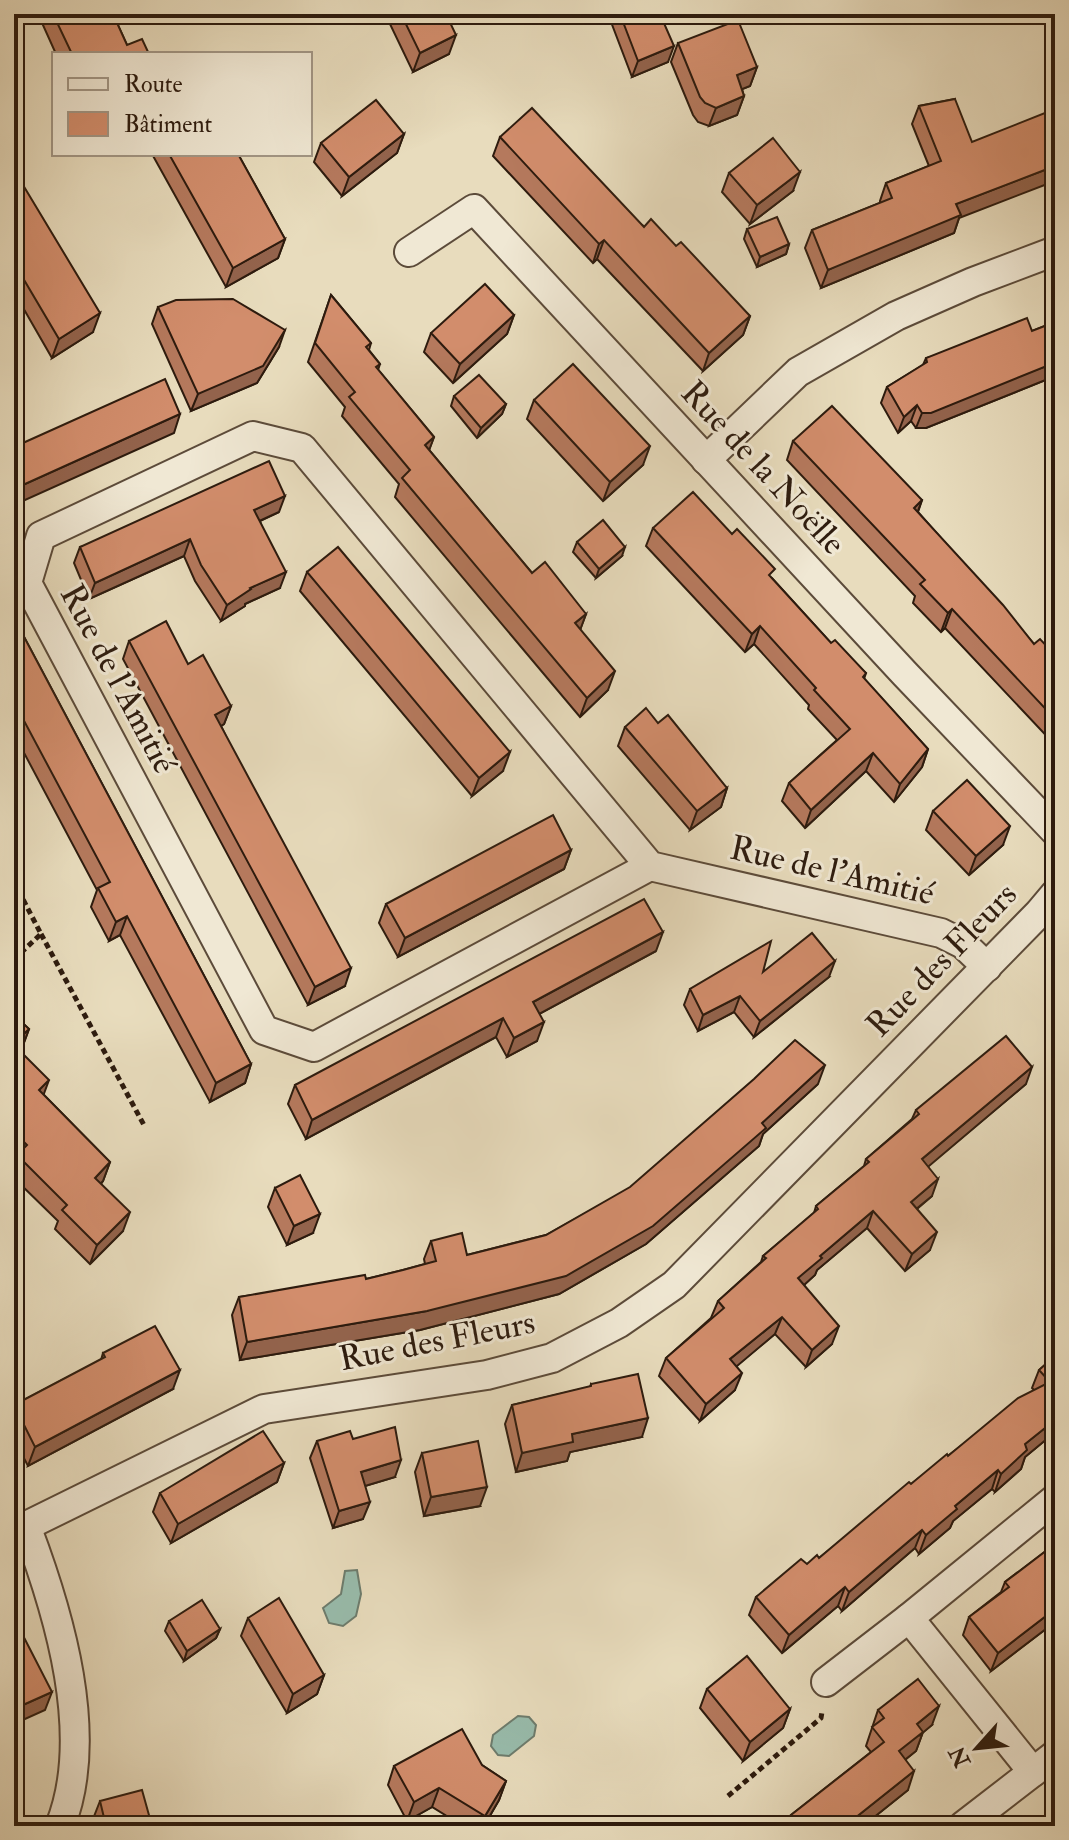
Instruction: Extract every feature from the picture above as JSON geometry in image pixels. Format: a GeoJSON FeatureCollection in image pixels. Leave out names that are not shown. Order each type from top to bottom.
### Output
{"type":"FeatureCollection","features":[{"type":"Feature","properties":{"kind":"street","name":"Rue de la Noëlle"},"geometry":{"type":"LineString","coordinates":[[409,252],[474,209],[1055,831]]}},
{"type":"Feature","properties":{"kind":"street"},"geometry":{"type":"LineString","coordinates":[[706,460],[798,372],[896,316],[1055,251]]}},
{"type":"Feature","properties":{"kind":"street","name":"Rue de l'Amitié"},"geometry":{"type":"LineString","coordinates":[[650,866],[314,1047],[264,1030],[27,583],[41,536],[253,436],[302,448],[650,866],[941,933],[963,944],[987,967]]}},
{"type":"Feature","properties":{"kind":"street","name":"Rue des Fleurs"},"geometry":{"type":"LineString","coordinates":[[20,1529],[264,1409],[487,1375],[552,1358],[619,1323],[674,1285],[1055,894]]}},
{"type":"Feature","properties":{"kind":"street"},"geometry":{"type":"LineString","coordinates":[[826,1682],[1055,1499]]}},
{"type":"Feature","properties":{"kind":"street"},"geometry":{"type":"LineString","coordinates":[[20,1529],[64,1643],[76,1732],[69,1805],[60,1826]]}},
{"type":"Feature","properties":{"kind":"street"},"geometry":{"type":"LineString","coordinates":[[909,1618],[1044,1764],[963,1826]]}},
{"type":"Feature","properties":{"kind":"path"},"geometry":{"type":"LineString","coordinates":[[14,882],[145,1127]]}},
{"type":"Feature","properties":{"kind":"path"},"geometry":{"type":"LineString","coordinates":[[14,959],[41,934]]}},
{"type":"Feature","properties":{"kind":"path"},"geometry":{"type":"LineString","coordinates":[[728,1796],[821,1718],[826,1682]]}},
{"type":"Feature","properties":{"kind":"shaded area"},"geometry":{"type":"Polygon","coordinates":[[[357,1570],[361,1594],[356,1616],[343,1626],[329,1623],[323,1608],[341,1594],[345,1571],[357,1570]]]}},
{"type":"Feature","properties":{"kind":"shaded area"},"geometry":{"type":"Polygon","coordinates":[[[518,1716],[529,1717],[536,1725],[534,1736],[509,1756],[498,1755],[491,1746],[493,1735],[518,1716]]]}},
{"type":"Feature","properties":{"kind":"building"},"geometry":{"type":"Polygon","coordinates":[[[53,14],[113,14],[127,45],[142,39],[148,52],[71,52],[53,14]]]}},
{"type":"Feature","properties":{"kind":"building"},"geometry":{"type":"Polygon","coordinates":[[[401,14],[446,14],[456,35],[420,53],[401,14]]]}},
{"type":"Feature","properties":{"kind":"building"},"geometry":{"type":"Polygon","coordinates":[[[620,14],[660,14],[674,46],[638,61],[620,14]]]}},
{"type":"Feature","properties":{"kind":"building"},"geometry":{"type":"Polygon","coordinates":[[[738,20],[757,67],[737,75],[744,96],[716,108],[700,97],[678,43],[738,20]]]}},
{"type":"Feature","properties":{"kind":"building"},"geometry":{"type":"Polygon","coordinates":[[[955,99],[972,142],[1055,109],[1055,166],[956,204],[961,215],[828,270],[812,230],[892,198],[886,183],[941,161],[919,106],[955,99]]]}},
{"type":"Feature","properties":{"kind":"building"},"geometry":{"type":"Polygon","coordinates":[[[376,100],[404,134],[349,177],[321,143],[376,100]]]}},
{"type":"Feature","properties":{"kind":"building"},"geometry":{"type":"Polygon","coordinates":[[[532,108],[644,227],[651,219],[676,246],[681,242],[750,316],[709,353],[604,240],[599,244],[500,137],[532,108]]]}},
{"type":"Feature","properties":{"kind":"building"},"geometry":{"type":"Polygon","coordinates":[[[773,138],[800,172],[757,205],[729,173],[773,138]]]}},
{"type":"Feature","properties":{"kind":"building"},"geometry":{"type":"Polygon","coordinates":[[[170,156],[239,156],[285,239],[233,268],[170,156]]]}},
{"type":"Feature","properties":{"kind":"building"},"geometry":{"type":"Polygon","coordinates":[[[23,185],[100,313],[59,339],[17,268],[14,270],[14,191],[23,185]]]}},
{"type":"Feature","properties":{"kind":"building"},"geometry":{"type":"Polygon","coordinates":[[[777,217],[789,244],[760,257],[747,229],[777,217]]]}},
{"type":"Feature","properties":{"kind":"building"},"geometry":{"type":"Polygon","coordinates":[[[485,284],[514,315],[460,364],[431,333],[485,284]]]}},
{"type":"Feature","properties":{"kind":"building"},"geometry":{"type":"Polygon","coordinates":[[[331,295],[371,343],[366,347],[380,364],[376,367],[434,437],[425,445],[532,573],[545,562],[586,614],[575,623],[615,671],[587,698],[402,478],[410,470],[349,397],[355,392],[315,343],[331,295]]]}},
{"type":"Feature","properties":{"kind":"building"},"geometry":{"type":"Polygon","coordinates":[[[233,299],[285,330],[263,366],[198,394],[158,307],[176,300],[233,299]]]}},
{"type":"Feature","properties":{"kind":"building"},"geometry":{"type":"Polygon","coordinates":[[[1027,318],[1032,331],[1055,322],[1055,365],[931,413],[922,413],[917,405],[904,417],[887,387],[927,362],[926,358],[1027,318]]]}},
{"type":"Feature","properties":{"kind":"building"},"geometry":{"type":"Polygon","coordinates":[[[573,364],[650,446],[610,482],[534,400],[573,364]]]}},
{"type":"Feature","properties":{"kind":"building"},"geometry":{"type":"Polygon","coordinates":[[[479,375],[506,404],[481,428],[454,396],[479,375]]]}},
{"type":"Feature","properties":{"kind":"building"},"geometry":{"type":"Polygon","coordinates":[[[165,379],[180,414],[14,489],[14,447],[165,379]]]}},
{"type":"Feature","properties":{"kind":"building"},"geometry":{"type":"Polygon","coordinates":[[[832,406],[922,500],[914,508],[1003,605],[1034,644],[1040,639],[1055,655],[1055,719],[952,609],[948,613],[920,584],[925,580],[793,441],[832,406]]]}},
{"type":"Feature","properties":{"kind":"building"},"geometry":{"type":"Polygon","coordinates":[[[269,461],[285,496],[254,510],[286,572],[250,588],[227,605],[201,565],[190,539],[95,583],[80,547],[269,461]]]}},
{"type":"Feature","properties":{"kind":"building"},"geometry":{"type":"Polygon","coordinates":[[[693,492],[732,534],[737,529],[775,569],[769,575],[831,643],[835,640],[866,673],[863,677],[928,749],[900,784],[873,753],[811,810],[789,783],[850,729],[760,626],[752,634],[653,528],[693,492]]]}},
{"type":"Feature","properties":{"kind":"building"},"geometry":{"type":"Polygon","coordinates":[[[603,520],[625,547],[599,569],[577,542],[603,520]]]}},
{"type":"Feature","properties":{"kind":"building"},"geometry":{"type":"Polygon","coordinates":[[[338,547],[510,752],[479,778],[307,572],[338,547]]]}},
{"type":"Feature","properties":{"kind":"building"},"geometry":{"type":"Polygon","coordinates":[[[14,618],[251,1064],[216,1083],[127,916],[116,922],[98,888],[110,882],[14,702],[14,618]]]}},
{"type":"Feature","properties":{"kind":"building"},"geometry":{"type":"Polygon","coordinates":[[[166,621],[188,664],[203,655],[231,706],[215,715],[351,968],[315,987],[129,641],[166,621]]]}},
{"type":"Feature","properties":{"kind":"building"},"geometry":{"type":"Polygon","coordinates":[[[646,708],[658,723],[668,715],[727,788],[697,811],[625,727],[646,708]]]}},
{"type":"Feature","properties":{"kind":"building"},"geometry":{"type":"Polygon","coordinates":[[[967,780],[1010,826],[976,856],[933,811],[967,780]]]}},
{"type":"Feature","properties":{"kind":"building"},"geometry":{"type":"Polygon","coordinates":[[[553,815],[571,850],[405,938],[386,904],[553,815]]]}},
{"type":"Feature","properties":{"kind":"building"},"geometry":{"type":"Polygon","coordinates":[[[644,899],[663,932],[533,1002],[544,1022],[514,1038],[503,1018],[312,1120],[295,1085],[644,899]]]}},
{"type":"Feature","properties":{"kind":"building"},"geometry":{"type":"Polygon","coordinates":[[[812,933],[835,961],[760,1021],[740,996],[703,1015],[690,989],[771,941],[763,972],[812,933]]]}},
{"type":"Feature","properties":{"kind":"building"},"geometry":{"type":"Polygon","coordinates":[[[14,1015],[29,1029],[14,1043],[14,1015]]]}},
{"type":"Feature","properties":{"kind":"building"},"geometry":{"type":"Polygon","coordinates":[[[1006,1036],[1032,1067],[922,1159],[938,1179],[911,1202],[937,1232],[912,1254],[873,1211],[798,1278],[839,1326],[812,1350],[782,1317],[730,1359],[742,1373],[706,1404],[666,1358],[724,1308],[718,1301],[766,1258],[763,1256],[818,1209],[816,1206],[869,1162],[866,1159],[919,1114],[916,1110],[1006,1036]]]}},
{"type":"Feature","properties":{"kind":"building"},"geometry":{"type":"Polygon","coordinates":[[[795,1040],[825,1065],[762,1123],[766,1128],[653,1226],[566,1276],[427,1311],[247,1342],[239,1297],[365,1275],[366,1279],[436,1261],[431,1241],[462,1233],[467,1255],[546,1235],[630,1187],[795,1040]]]}},
{"type":"Feature","properties":{"kind":"building"},"geometry":{"type":"Polygon","coordinates":[[[14,1045],[49,1080],[39,1090],[110,1162],[95,1178],[130,1212],[97,1245],[62,1210],[67,1205],[17,1155],[27,1145],[14,1132],[14,1045]]]}},
{"type":"Feature","properties":{"kind":"building"},"geometry":{"type":"Polygon","coordinates":[[[300,1175],[320,1214],[294,1226],[275,1188],[300,1175]]]}},
{"type":"Feature","properties":{"kind":"building"},"geometry":{"type":"Polygon","coordinates":[[[155,1326],[180,1370],[35,1447],[14,1405],[105,1357],[103,1353],[155,1326]]]}},
{"type":"Feature","properties":{"kind":"building"},"geometry":{"type":"Polygon","coordinates":[[[1055,1356],[1055,1420],[1025,1444],[1027,1450],[1001,1474],[998,1470],[955,1506],[957,1509],[926,1535],[922,1530],[849,1592],[845,1587],[789,1635],[756,1597],[801,1559],[807,1564],[817,1555],[819,1558],[909,1482],[911,1484],[948,1456],[1018,1398],[1050,1382],[1039,1370],[1055,1356]]]}},
{"type":"Feature","properties":{"kind":"building"},"geometry":{"type":"Polygon","coordinates":[[[638,1374],[648,1418],[572,1434],[573,1442],[522,1453],[512,1405],[638,1374]]]}},
{"type":"Feature","properties":{"kind":"building"},"geometry":{"type":"Polygon","coordinates":[[[395,1427],[401,1460],[361,1472],[370,1502],[339,1511],[317,1441],[350,1431],[353,1439],[395,1427]]]}},
{"type":"Feature","properties":{"kind":"building"},"geometry":{"type":"Polygon","coordinates":[[[263,1431],[284,1463],[178,1524],[160,1493],[263,1431]]]}},
{"type":"Feature","properties":{"kind":"building"},"geometry":{"type":"Polygon","coordinates":[[[478,1441],[487,1487],[431,1497],[422,1453],[478,1441]]]}},
{"type":"Feature","properties":{"kind":"building"},"geometry":{"type":"Polygon","coordinates":[[[1055,1544],[1055,1609],[998,1653],[969,1617],[1009,1587],[1005,1582],[1055,1544]]]}},
{"type":"Feature","properties":{"kind":"building"},"geometry":{"type":"Polygon","coordinates":[[[279,1598],[324,1675],[293,1694],[248,1618],[279,1598]]]}},
{"type":"Feature","properties":{"kind":"building"},"geometry":{"type":"Polygon","coordinates":[[[202,1600],[220,1629],[187,1651],[169,1621],[202,1600]]]}},
{"type":"Feature","properties":{"kind":"building"},"geometry":{"type":"Polygon","coordinates":[[[14,1618],[52,1692],[14,1709],[14,1618]]]}},
{"type":"Feature","properties":{"kind":"building"},"geometry":{"type":"Polygon","coordinates":[[[747,1656],[790,1709],[750,1742],[707,1689],[747,1656]]]}},
{"type":"Feature","properties":{"kind":"building"},"geometry":{"type":"Polygon","coordinates":[[[918,1679],[939,1706],[917,1724],[923,1732],[899,1751],[914,1771],[850,1822],[852,1826],[800,1826],[791,1815],[884,1742],[872,1727],[884,1718],[878,1710],[918,1679]]]}},
{"type":"Feature","properties":{"kind":"building"},"geometry":{"type":"Polygon","coordinates":[[[462,1729],[482,1765],[506,1781],[485,1816],[439,1788],[414,1802],[394,1766],[462,1729]]]}},
{"type":"Feature","properties":{"kind":"building"},"geometry":{"type":"Polygon","coordinates":[[[142,1790],[152,1826],[106,1826],[100,1801],[142,1790]]]}}]}
